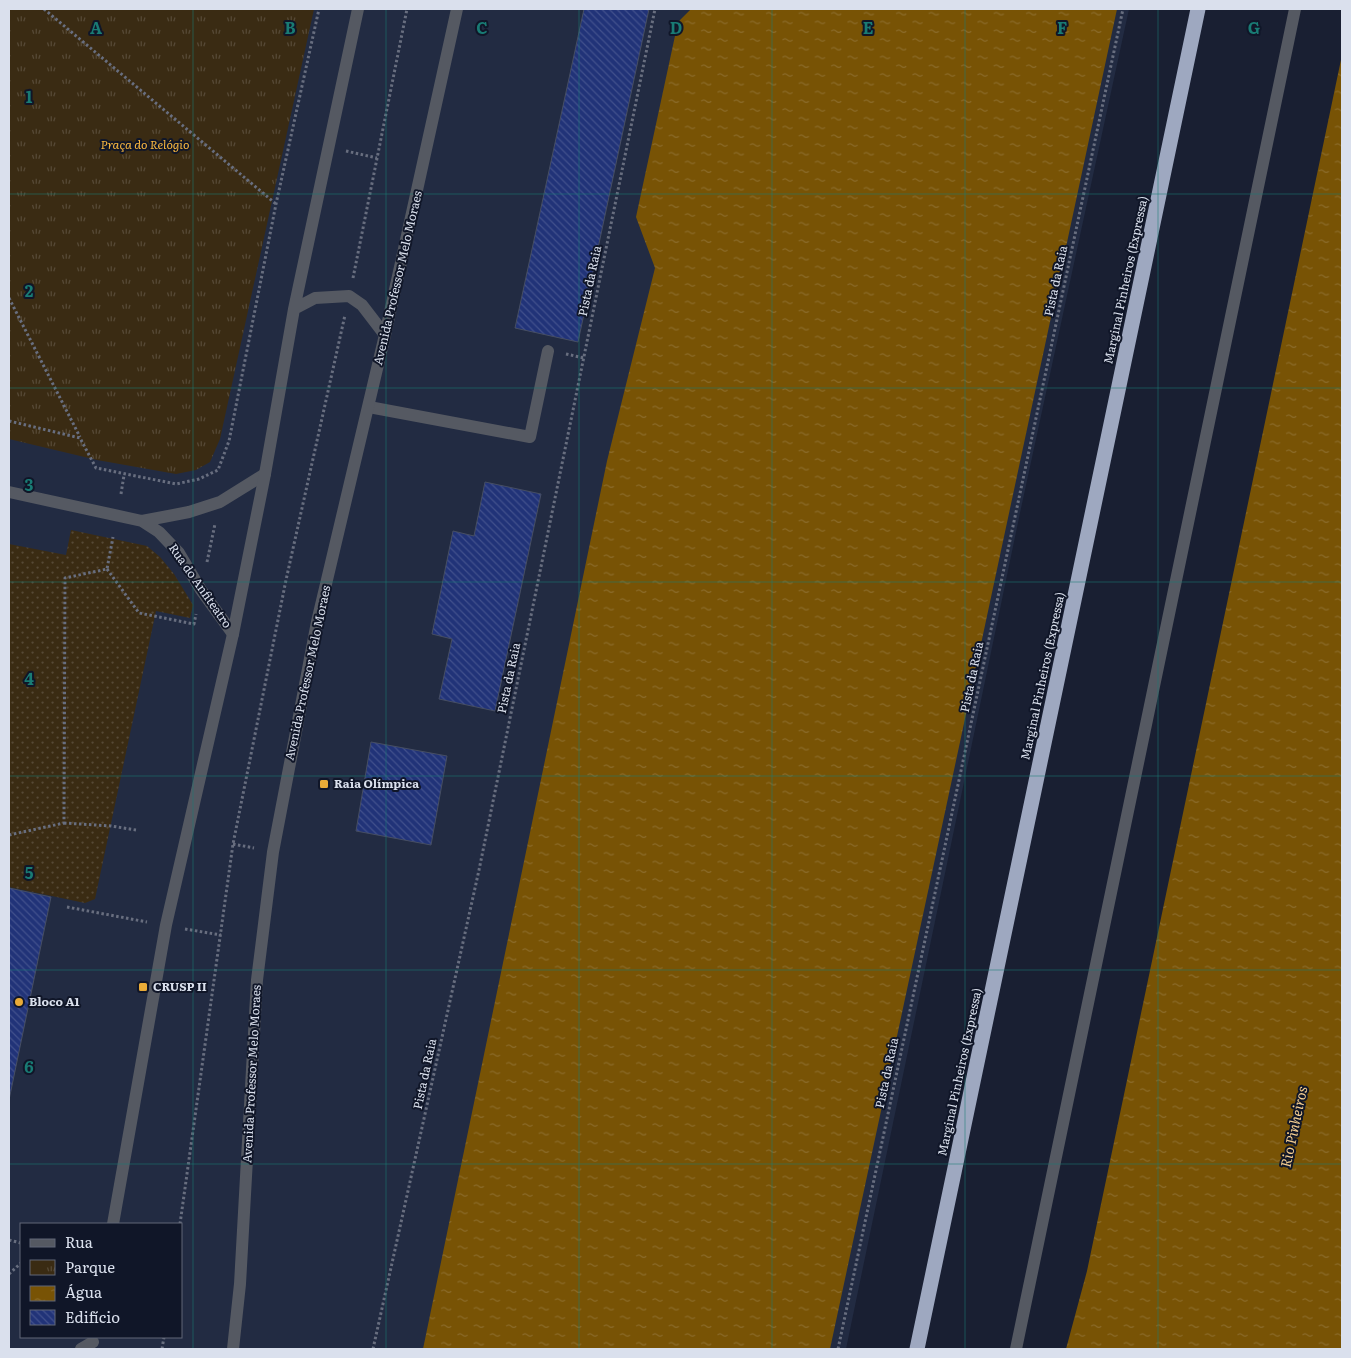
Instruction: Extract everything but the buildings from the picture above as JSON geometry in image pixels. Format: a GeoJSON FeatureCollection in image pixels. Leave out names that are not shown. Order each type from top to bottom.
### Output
{"type":"FeatureCollection","features":[{"type":"Feature","properties":{"kind":"highway","name":"Marginal Pinheiros (Expressa)"},"geometry":{"type":"LineString","coordinates":[[917,1349],[1198,9]]}},
{"type":"Feature","properties":{"kind":"street"},"geometry":{"type":"LineString","coordinates":[[114,1223],[166,925],[233,634],[265,474],[294,308],[358,9]]}},
{"type":"Feature","properties":{"kind":"street","name":"Avenida Professor Melo Moraes"},"geometry":{"type":"LineString","coordinates":[[233,1349],[240,1284],[257,980],[273,852],[317,622],[369,407],[457,9]]}},
{"type":"Feature","properties":{"kind":"street"},"geometry":{"type":"LineString","coordinates":[[1016,1349],[1295,9]]}},
{"type":"Feature","properties":{"kind":"street"},"geometry":{"type":"LineString","coordinates":[[294,308],[314,298],[350,296],[362,305],[385,335]]}},
{"type":"Feature","properties":{"kind":"street"},"geometry":{"type":"LineString","coordinates":[[369,407],[530,437],[548,351]]}},
{"type":"Feature","properties":{"kind":"street","name":"Rua do Anfiteatro"},"geometry":{"type":"LineString","coordinates":[[142,521],[189,512],[220,502],[265,474]]}},
{"type":"Feature","properties":{"kind":"street","name":"Rua do Anfiteatro"},"geometry":{"type":"LineString","coordinates":[[9,492],[142,521],[159,532],[179,553],[201,590],[233,634]]}},
{"type":"Feature","properties":{"kind":"street"},"geometry":{"type":"LineString","coordinates":[[81,1349],[93,1343]]}},
{"type":"Feature","properties":{"kind":"path"},"geometry":{"type":"LineString","coordinates":[[44,9],[276,204]]}},
{"type":"Feature","properties":{"kind":"path"},"geometry":{"type":"LineString","coordinates":[[9,298],[96,468],[176,484],[199,480],[218,470],[229,441],[276,204],[319,9]]}},
{"type":"Feature","properties":{"kind":"path"},"geometry":{"type":"LineString","coordinates":[[180,1223],[233,844],[262,692],[350,296],[407,9]]}},
{"type":"Feature","properties":{"kind":"path","name":"Pista da Raia"},"geometry":{"type":"LineString","coordinates":[[373,1349],[479,870],[655,9]]}},
{"type":"Feature","properties":{"kind":"path","name":"Pista da Raia"},"geometry":{"type":"LineString","coordinates":[[838,1349],[1123,9]]}},
{"type":"Feature","properties":{"kind":"path"},"geometry":{"type":"LineString","coordinates":[[329,147],[377,158]]}},
{"type":"Feature","properties":{"kind":"path"},"geometry":{"type":"LineString","coordinates":[[9,420],[80,438]]}},
{"type":"Feature","properties":{"kind":"path"},"geometry":{"type":"LineString","coordinates":[[121,494],[124,475]]}},
{"type":"Feature","properties":{"kind":"path"},"geometry":{"type":"LineString","coordinates":[[205,570],[220,502]]}},
{"type":"Feature","properties":{"kind":"path"},"geometry":{"type":"LineString","coordinates":[[114,537],[108,569],[139,612],[194,624],[197,608]]}},
{"type":"Feature","properties":{"kind":"path"},"geometry":{"type":"LineString","coordinates":[[64,823],[65,578],[108,569]]}},
{"type":"Feature","properties":{"kind":"path"},"geometry":{"type":"LineString","coordinates":[[9,835],[64,823],[111,826],[136,830]]}},
{"type":"Feature","properties":{"kind":"path"},"geometry":{"type":"LineString","coordinates":[[67,907],[221,935]]}},
{"type":"Feature","properties":{"kind":"path"},"geometry":{"type":"LineString","coordinates":[[9,1274],[20,1264]]}},
{"type":"Feature","properties":{"kind":"shaded area"},"geometry":{"type":"Polygon","coordinates":[[[9,9],[1129,9],[1020,513],[846,1349],[9,1349],[9,9]]]}},
{"type":"Feature","properties":{"kind":"green space","name":"Praça do Relógio"},"geometry":{"type":"Polygon","coordinates":[[[9,9],[314,9],[220,439],[210,462],[196,470],[176,474],[97,460],[9,439],[9,9]]]}},
{"type":"Feature","properties":{"kind":"green space"},"geometry":{"type":"Polygon","coordinates":[[[71,530],[147,546],[160,557],[174,574],[193,605],[190,618],[156,611],[95,899],[85,903],[9,887],[9,544],[66,555],[71,530]]]}},
{"type":"Feature","properties":{"kind":"water"},"geometry":{"type":"Polygon","coordinates":[[[691,9],[1117,9],[830,1349],[423,1349],[607,461],[655,268],[636,217],[678,22],[691,9]]]}},
{"type":"Feature","properties":{"kind":"water","name":"Rio Pinheiros"},"geometry":{"type":"Polygon","coordinates":[[[1342,55],[1342,1349],[1066,1349],[1087,1271],[1342,55]]]}},
{"type":"Feature","properties":{"kind":"place","name":"Raia Olímpica"},"geometry":{"type":"Point","coordinates":[324,784]}},
{"type":"Feature","properties":{"kind":"place","name":"CRUSP II"},"geometry":{"type":"Point","coordinates":[143,987]}},
{"type":"Feature","properties":{"kind":"place","name":"Bloco A1"},"geometry":{"type":"Point","coordinates":[19,1002]}}]}
